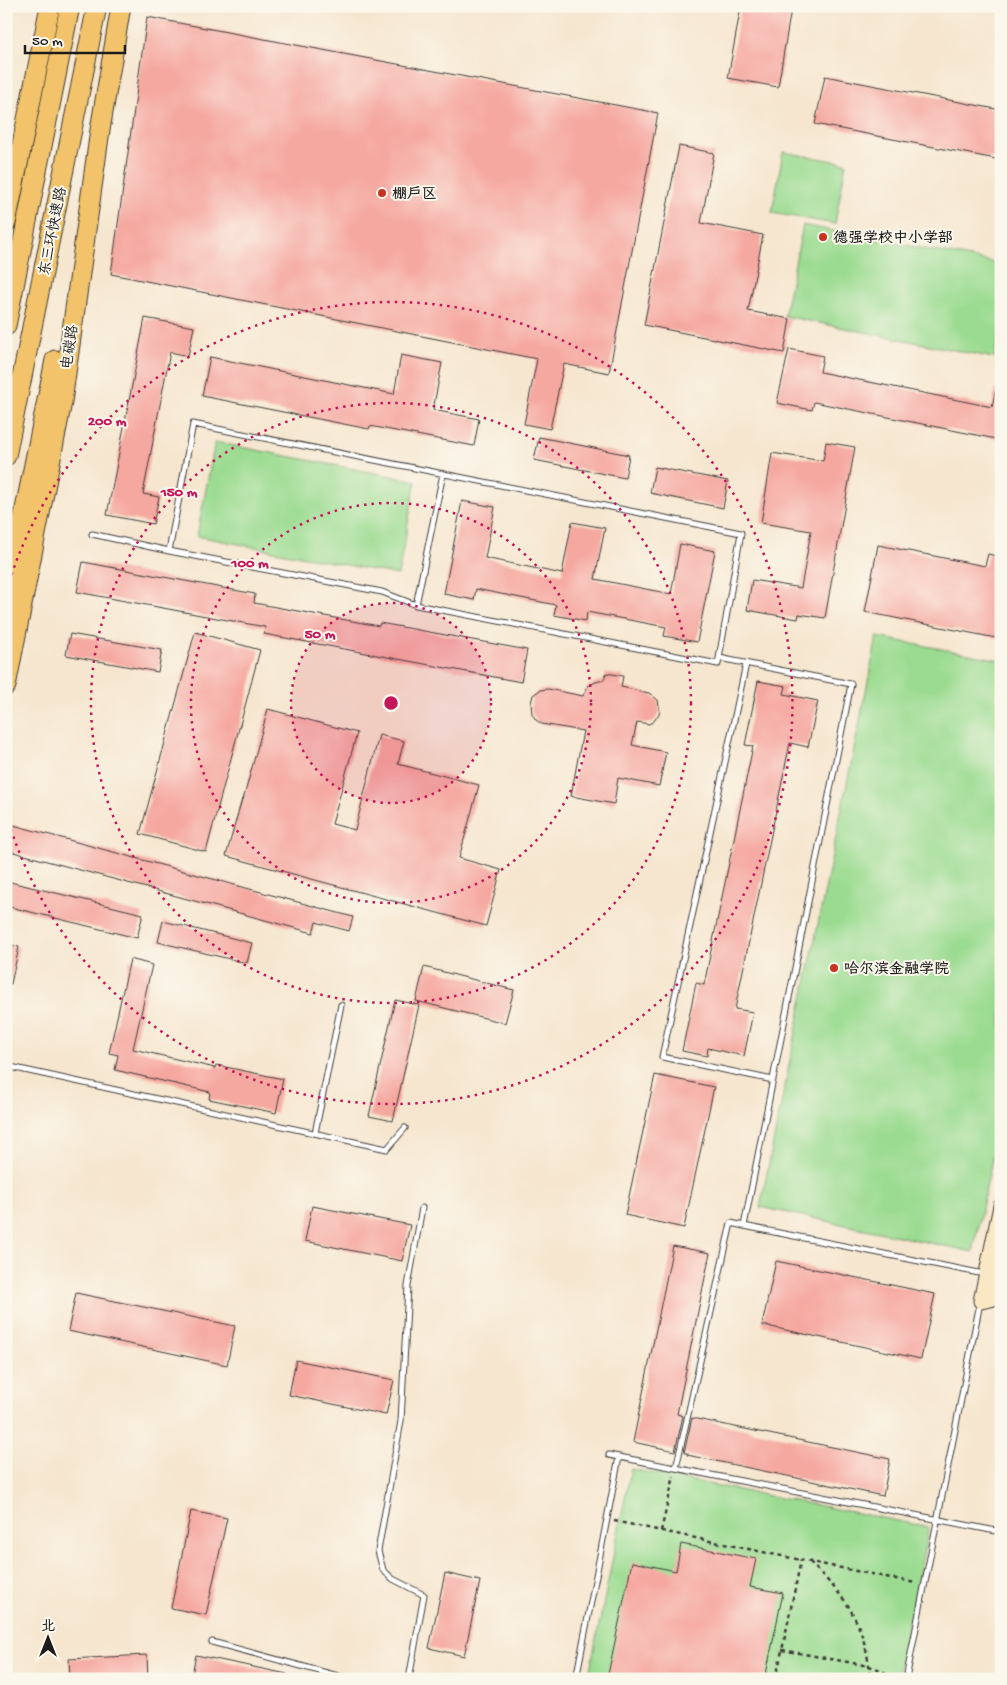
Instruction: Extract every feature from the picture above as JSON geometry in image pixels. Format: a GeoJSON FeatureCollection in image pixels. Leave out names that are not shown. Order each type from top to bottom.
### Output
{"type":"FeatureCollection","features":[{"type":"Feature","properties":{"kind":"highway"},"geometry":{"type":"LineString","coordinates":[[6,223],[50,6]]}},
{"type":"Feature","properties":{"kind":"highway","name":"东三环快速路"},"geometry":{"type":"LineString","coordinates":[[6,326],[70,6]]}},
{"type":"Feature","properties":{"kind":"highway","name":"东三环快速路"},"geometry":{"type":"LineString","coordinates":[[6,456],[97,6]]}},
{"type":"Feature","properties":{"kind":"highway","name":"电碳路"},"geometry":{"type":"LineString","coordinates":[[6,686],[62,402],[100,130],[121,6]]}},
{"type":"Feature","properties":{"kind":"highway"},"geometry":{"type":"LineString","coordinates":[[6,604],[100,130]]}},
{"type":"Feature","properties":{"kind":"street"},"geometry":{"type":"LineString","coordinates":[[1001,1206],[981,1300],[991,1299],[1001,1252]]}},
{"type":"Feature","properties":{"kind":"lane"},"geometry":{"type":"LineString","coordinates":[[92,534],[168,551],[382,592],[416,606],[718,664],[741,533],[193,424],[168,551]]}},
{"type":"Feature","properties":{"kind":"lane"},"geometry":{"type":"LineString","coordinates":[[416,606],[443,474]]}},
{"type":"Feature","properties":{"kind":"lane"},"geometry":{"type":"LineString","coordinates":[[718,658],[851,684],[744,1226]]}},
{"type":"Feature","properties":{"kind":"lane"},"geometry":{"type":"LineString","coordinates":[[746,664],[662,1057],[773,1080]]}},
{"type":"Feature","properties":{"kind":"lane"},"geometry":{"type":"LineString","coordinates":[[315,1133],[341,1005]]}},
{"type":"Feature","properties":{"kind":"lane"},"geometry":{"type":"LineString","coordinates":[[6,1066],[386,1149],[405,1128]]}},
{"type":"Feature","properties":{"kind":"lane"},"geometry":{"type":"LineString","coordinates":[[408,1679],[424,1595],[393,1579],[383,1570],[378,1551],[401,1421],[408,1286],[422,1208]]}},
{"type":"Feature","properties":{"kind":"lane"},"geometry":{"type":"LineString","coordinates":[[676,1468],[730,1223],[986,1274]]}},
{"type":"Feature","properties":{"kind":"lane"},"geometry":{"type":"LineString","coordinates":[[906,1679],[981,1300]]}},
{"type":"Feature","properties":{"kind":"lane"},"geometry":{"type":"LineString","coordinates":[[609,1455],[1001,1532]]}},
{"type":"Feature","properties":{"kind":"lane"},"geometry":{"type":"LineString","coordinates":[[576,1679],[619,1457]]}},
{"type":"Feature","properties":{"kind":"lane"},"geometry":{"type":"LineString","coordinates":[[212,1642],[349,1679]]}},
{"type":"Feature","properties":{"kind":"path"},"geometry":{"type":"LineString","coordinates":[[662,1531],[676,1468]]}},
{"type":"Feature","properties":{"kind":"path"},"geometry":{"type":"LineString","coordinates":[[607,1520],[924,1584]]}},
{"type":"Feature","properties":{"kind":"path"},"geometry":{"type":"LineString","coordinates":[[776,1679],[801,1560]]}},
{"type":"Feature","properties":{"kind":"path"},"geometry":{"type":"LineString","coordinates":[[810,1562],[850,1607],[869,1658],[870,1679]]}},
{"type":"Feature","properties":{"kind":"path"},"geometry":{"type":"LineString","coordinates":[[782,1650],[869,1666],[881,1670],[894,1679]]}},
{"type":"Feature","properties":{"kind":"green space"},"geometry":{"type":"Polygon","coordinates":[[[783,152],[846,163],[835,224],[772,213],[783,152]]]}},
{"type":"Feature","properties":{"kind":"green space"},"geometry":{"type":"Polygon","coordinates":[[[803,225],[1001,264],[1001,324],[994,358],[784,316],[803,225]]]}},
{"type":"Feature","properties":{"kind":"green space"},"geometry":{"type":"Polygon","coordinates":[[[215,442],[416,481],[398,575],[197,536],[215,442]]]}},
{"type":"Feature","properties":{"kind":"green space"},"geometry":{"type":"Polygon","coordinates":[[[877,637],[1001,660],[1001,1115],[973,1252],[760,1207],[877,637]]]}},
{"type":"Feature","properties":{"kind":"green space"},"geometry":{"type":"Polygon","coordinates":[[[631,1469],[929,1527],[897,1679],[588,1679],[631,1469]]]}},
{"type":"Feature","properties":{"kind":"building"},"geometry":{"type":"Polygon","coordinates":[[[741,6],[772,6],[791,9],[778,87],[728,78],[741,6]]]}},
{"type":"Feature","properties":{"kind":"building","name":"棚户区"},"geometry":{"type":"Polygon","coordinates":[[[147,17],[658,113],[609,373],[564,364],[550,429],[524,424],[537,359],[111,274],[147,17]]]}},
{"type":"Feature","properties":{"kind":"building"},"geometry":{"type":"Polygon","coordinates":[[[825,76],[1001,110],[1001,160],[815,124],[825,76]]]}},
{"type":"Feature","properties":{"kind":"building"},"geometry":{"type":"Polygon","coordinates":[[[679,146],[714,153],[701,223],[763,235],[748,311],[790,319],[784,353],[644,325],[679,146]]]}},
{"type":"Feature","properties":{"kind":"building"},"geometry":{"type":"Polygon","coordinates":[[[145,318],[194,327],[188,356],[170,352],[143,494],[159,497],[153,524],[107,515],[145,318]]]}},
{"type":"Feature","properties":{"kind":"building"},"geometry":{"type":"Polygon","coordinates":[[[789,349],[823,356],[820,372],[992,407],[996,388],[1001,388],[1001,440],[814,402],[812,410],[777,403],[789,349]]]}},
{"type":"Feature","properties":{"kind":"building"},"geometry":{"type":"Polygon","coordinates":[[[401,355],[442,363],[433,410],[479,419],[474,446],[370,426],[369,429],[202,396],[210,357],[394,394],[401,355]]]}},
{"type":"Feature","properties":{"kind":"building"},"geometry":{"type":"Polygon","coordinates":[[[539,437],[629,455],[625,478],[534,460],[539,437]]]}},
{"type":"Feature","properties":{"kind":"building"},"geometry":{"type":"Polygon","coordinates":[[[826,442],[855,447],[825,618],[799,614],[798,619],[747,610],[752,580],[801,588],[811,531],[761,523],[772,453],[823,461],[826,442]]]}},
{"type":"Feature","properties":{"kind":"building"},"geometry":{"type":"Polygon","coordinates":[[[655,467],[728,481],[723,508],[650,493],[655,467]]]}},
{"type":"Feature","properties":{"kind":"building"},"geometry":{"type":"Polygon","coordinates":[[[462,501],[495,507],[485,558],[562,574],[572,522],[605,528],[595,579],[671,594],[680,544],[715,551],[697,642],[664,636],[666,627],[587,612],[586,621],[554,615],[556,605],[476,589],[474,600],[444,594],[462,501]]]}},
{"type":"Feature","properties":{"kind":"building"},"geometry":{"type":"Polygon","coordinates":[[[878,545],[985,566],[988,554],[1001,557],[1001,639],[865,612],[878,545]]]}},
{"type":"Feature","properties":{"kind":"building"},"geometry":{"type":"Polygon","coordinates":[[[83,562],[255,594],[254,603],[379,626],[380,623],[527,650],[521,682],[264,634],[265,627],[77,592],[83,562]]]}},
{"type":"Feature","properties":{"kind":"building"},"geometry":{"type":"Polygon","coordinates":[[[195,632],[260,650],[206,852],[140,834],[195,632]]]}},
{"type":"Feature","properties":{"kind":"building"},"geometry":{"type":"Polygon","coordinates":[[[70,634],[162,650],[158,672],[66,655],[70,634]]]}},
{"type":"Feature","properties":{"kind":"building"},"geometry":{"type":"Polygon","coordinates":[[[606,673],[623,676],[621,687],[649,693],[658,700],[660,712],[654,721],[649,724],[637,722],[632,745],[666,752],[659,786],[618,778],[614,804],[571,796],[583,731],[542,724],[532,714],[531,703],[533,695],[540,690],[548,689],[583,696],[588,686],[604,680],[606,673]]]}},
{"type":"Feature","properties":{"kind":"building"},"geometry":{"type":"Polygon","coordinates":[[[758,681],[786,686],[784,694],[818,701],[808,747],[790,743],[735,1009],[753,1012],[744,1056],[708,1048],[707,1056],[682,1051],[696,983],[704,985],[753,746],[745,745],[758,681]]]}},
{"type":"Feature","properties":{"kind":"building"},"geometry":{"type":"Polygon","coordinates":[[[268,709],[357,733],[332,824],[355,830],[379,735],[404,741],[398,764],[479,785],[459,858],[501,870],[486,926],[226,856],[268,709]]]}},
{"type":"Feature","properties":{"kind":"building"},"geometry":{"type":"Polygon","coordinates":[[[6,823],[353,917],[349,931],[316,922],[313,933],[6,850],[6,823]]]}},
{"type":"Feature","properties":{"kind":"building"},"geometry":{"type":"Polygon","coordinates":[[[6,881],[143,914],[137,938],[6,906],[6,881]]]}},
{"type":"Feature","properties":{"kind":"building"},"geometry":{"type":"Polygon","coordinates":[[[163,921],[252,943],[247,963],[158,942],[163,921]]]}},
{"type":"Feature","properties":{"kind":"building"},"geometry":{"type":"Polygon","coordinates":[[[6,944],[19,947],[11,984],[6,984],[6,944]]]}},
{"type":"Feature","properties":{"kind":"building"},"geometry":{"type":"Polygon","coordinates":[[[130,959],[152,965],[133,1049],[215,1068],[216,1065],[283,1079],[276,1113],[209,1099],[210,1092],[115,1070],[118,1055],[109,1053],[130,959]]]}},
{"type":"Feature","properties":{"kind":"building"},"geometry":{"type":"Polygon","coordinates":[[[424,967],[514,990],[505,1023],[416,1001],[424,967]]]}},
{"type":"Feature","properties":{"kind":"building"},"geometry":{"type":"Polygon","coordinates":[[[395,1000],[419,1005],[393,1121],[369,1116],[395,1000]]]}},
{"type":"Feature","properties":{"kind":"building"},"geometry":{"type":"Polygon","coordinates":[[[655,1075],[714,1087],[684,1228],[625,1215],[655,1075]]]}},
{"type":"Feature","properties":{"kind":"building"},"geometry":{"type":"Polygon","coordinates":[[[312,1206],[410,1225],[402,1261],[305,1241],[312,1206]]]}},
{"type":"Feature","properties":{"kind":"building"},"geometry":{"type":"Polygon","coordinates":[[[673,1246],[710,1253],[677,1414],[683,1416],[675,1451],[633,1442],[673,1246]]]}},
{"type":"Feature","properties":{"kind":"building"},"geometry":{"type":"Polygon","coordinates":[[[776,1261],[935,1294],[921,1359],[762,1325],[776,1261]]]}},
{"type":"Feature","properties":{"kind":"building"},"geometry":{"type":"Polygon","coordinates":[[[76,1293],[235,1326],[227,1365],[68,1331],[76,1293]]]}},
{"type":"Feature","properties":{"kind":"building"},"geometry":{"type":"Polygon","coordinates":[[[296,1360],[394,1380],[386,1415],[289,1395],[296,1360]]]}},
{"type":"Feature","properties":{"kind":"building"},"geometry":{"type":"Polygon","coordinates":[[[692,1418],[890,1459],[883,1496],[687,1455],[688,1453],[684,1453],[692,1418]]]}},
{"type":"Feature","properties":{"kind":"building"},"geometry":{"type":"Polygon","coordinates":[[[191,1511],[227,1518],[206,1615],[171,1608],[191,1511]]]}},
{"type":"Feature","properties":{"kind":"building"},"geometry":{"type":"Polygon","coordinates":[[[681,1544],[756,1559],[750,1587],[783,1593],[765,1679],[607,1679],[632,1562],[676,1571],[681,1544]]]}},
{"type":"Feature","properties":{"kind":"building"},"geometry":{"type":"Polygon","coordinates":[[[445,1573],[480,1581],[464,1656],[429,1648],[445,1573]]]}},
{"type":"Feature","properties":{"kind":"building"},"geometry":{"type":"Polygon","coordinates":[[[147,1655],[148,1679],[70,1679],[69,1659],[147,1655]]]}},
{"type":"Feature","properties":{"kind":"building"},"geometry":{"type":"Polygon","coordinates":[[[196,1655],[287,1674],[286,1679],[191,1679],[196,1655]]]}},
{"type":"Feature","properties":{"kind":"place","name":"棚户区"},"geometry":{"type":"Point","coordinates":[382,193]}},
{"type":"Feature","properties":{"kind":"place","name":"德强学校中小学部"},"geometry":{"type":"Point","coordinates":[823,237]}},
{"type":"Feature","properties":{"kind":"place","name":"哈尔滨金融学院"},"geometry":{"type":"Point","coordinates":[834,968]}}]}
